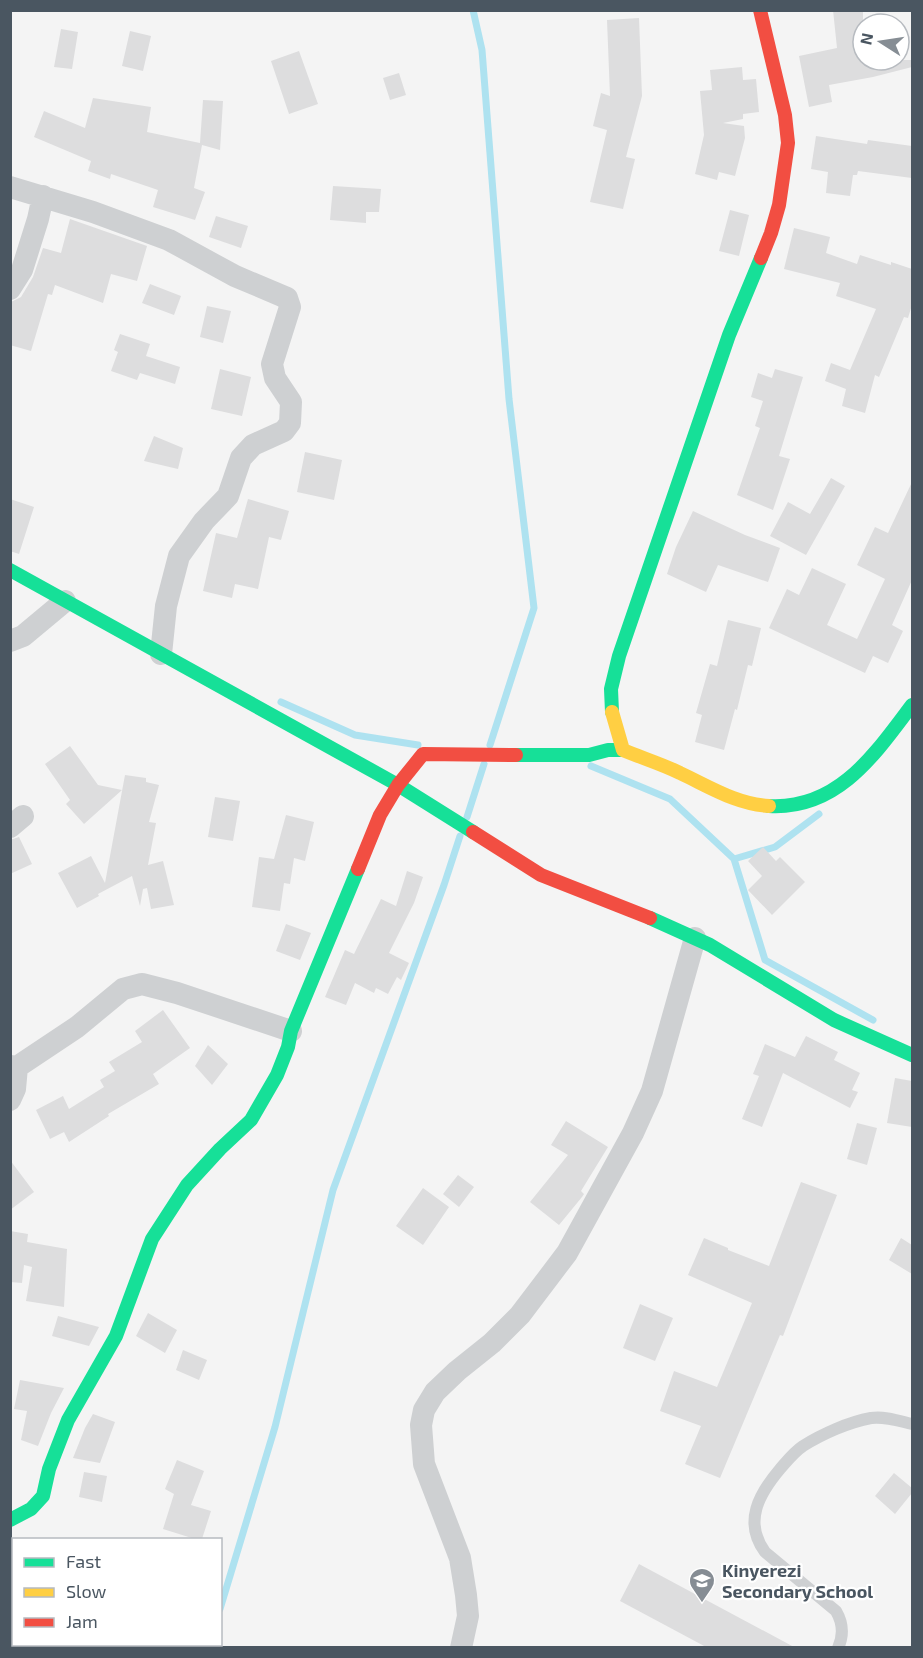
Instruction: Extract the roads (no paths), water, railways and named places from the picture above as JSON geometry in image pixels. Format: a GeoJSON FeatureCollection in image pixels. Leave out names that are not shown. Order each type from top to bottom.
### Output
{"type":"FeatureCollection","features":[{"type":"Feature","properties":{"kind":"street"},"geometry":{"type":"LineString","coordinates":[[623,750],[612,713],[611,689],[619,656],[721,356],[771,233],[779,205],[788,143],[775,69],[760,10]]}},
{"type":"Feature","properties":{"kind":"street"},"geometry":{"type":"LineString","coordinates":[[10,187],[93,212],[169,240],[235,276],[287,298],[290,307],[272,364],[275,378],[291,402],[290,423],[284,431],[254,446],[241,459],[228,496],[204,521],[178,556],[166,606],[161,654]]}},
{"type":"Feature","properties":{"kind":"street"},"geometry":{"type":"LineString","coordinates":[[10,290],[22,270],[43,196]]}},
{"type":"Feature","properties":{"kind":"street"},"geometry":{"type":"LineString","coordinates":[[10,570],[398,785],[541,875],[673,927],[834,1020],[912,1055]]}},
{"type":"Feature","properties":{"kind":"street"},"geometry":{"type":"LineString","coordinates":[[10,641],[23,636],[65,602]]}},
{"type":"Feature","properties":{"kind":"street"},"geometry":{"type":"LineString","coordinates":[[10,1521],[31,1509],[43,1496],[49,1469],[68,1420],[116,1335],[152,1239],[187,1185],[251,1120],[277,1075],[288,1047],[291,1031],[380,814],[398,785],[423,754],[589,755],[608,750],[623,750],[681,773],[722,795],[761,806],[790,807],[819,799],[849,780],[877,752],[912,705]]}},
{"type":"Feature","properties":{"kind":"street"},"geometry":{"type":"LineString","coordinates":[[461,1647],[468,1617],[466,1595],[460,1558],[424,1464],[421,1425],[424,1410],[435,1392],[520,1316],[567,1253],[629,1142],[652,1091],[695,938]]}},
{"type":"Feature","properties":{"kind":"street"},"geometry":{"type":"LineString","coordinates":[[10,1100],[15,1089],[14,1066],[77,1027],[123,988],[142,984],[177,993],[291,1031]]}},
{"type":"Feature","properties":{"kind":"lane"},"geometry":{"type":"LineString","coordinates":[[838,1647],[842,1632],[840,1617],[836,1611],[765,1552],[759,1544],[754,1524],[758,1502],[768,1484],[788,1460],[802,1447],[825,1435],[869,1418],[912,1424]]}},
{"type":"Feature","properties":{"kind":"waterway"},"geometry":{"type":"LineString","coordinates":[[473,10],[482,50],[509,399],[534,608],[490,745]]}},
{"type":"Feature","properties":{"kind":"waterway"},"geometry":{"type":"LineString","coordinates":[[281,702],[355,735],[418,745]]}},
{"type":"Feature","properties":{"kind":"waterway"},"geometry":{"type":"LineString","coordinates":[[467,817],[484,764]]}},
{"type":"Feature","properties":{"kind":"waterway"},"geometry":{"type":"LineString","coordinates":[[591,766],[670,799],[734,859],[765,960],[873,1020]]}},
{"type":"Feature","properties":{"kind":"waterway"},"geometry":{"type":"LineString","coordinates":[[734,859],[775,847],[819,814]]}},
{"type":"Feature","properties":{"kind":"waterway"},"geometry":{"type":"LineString","coordinates":[[222,1602],[275,1427],[333,1190],[460,836]]}},
{"type":"Feature","properties":{"kind":"place","name":"Kinyerezi Secondary School"},"geometry":{"type":"Point","coordinates":[702,1604]}}]}
